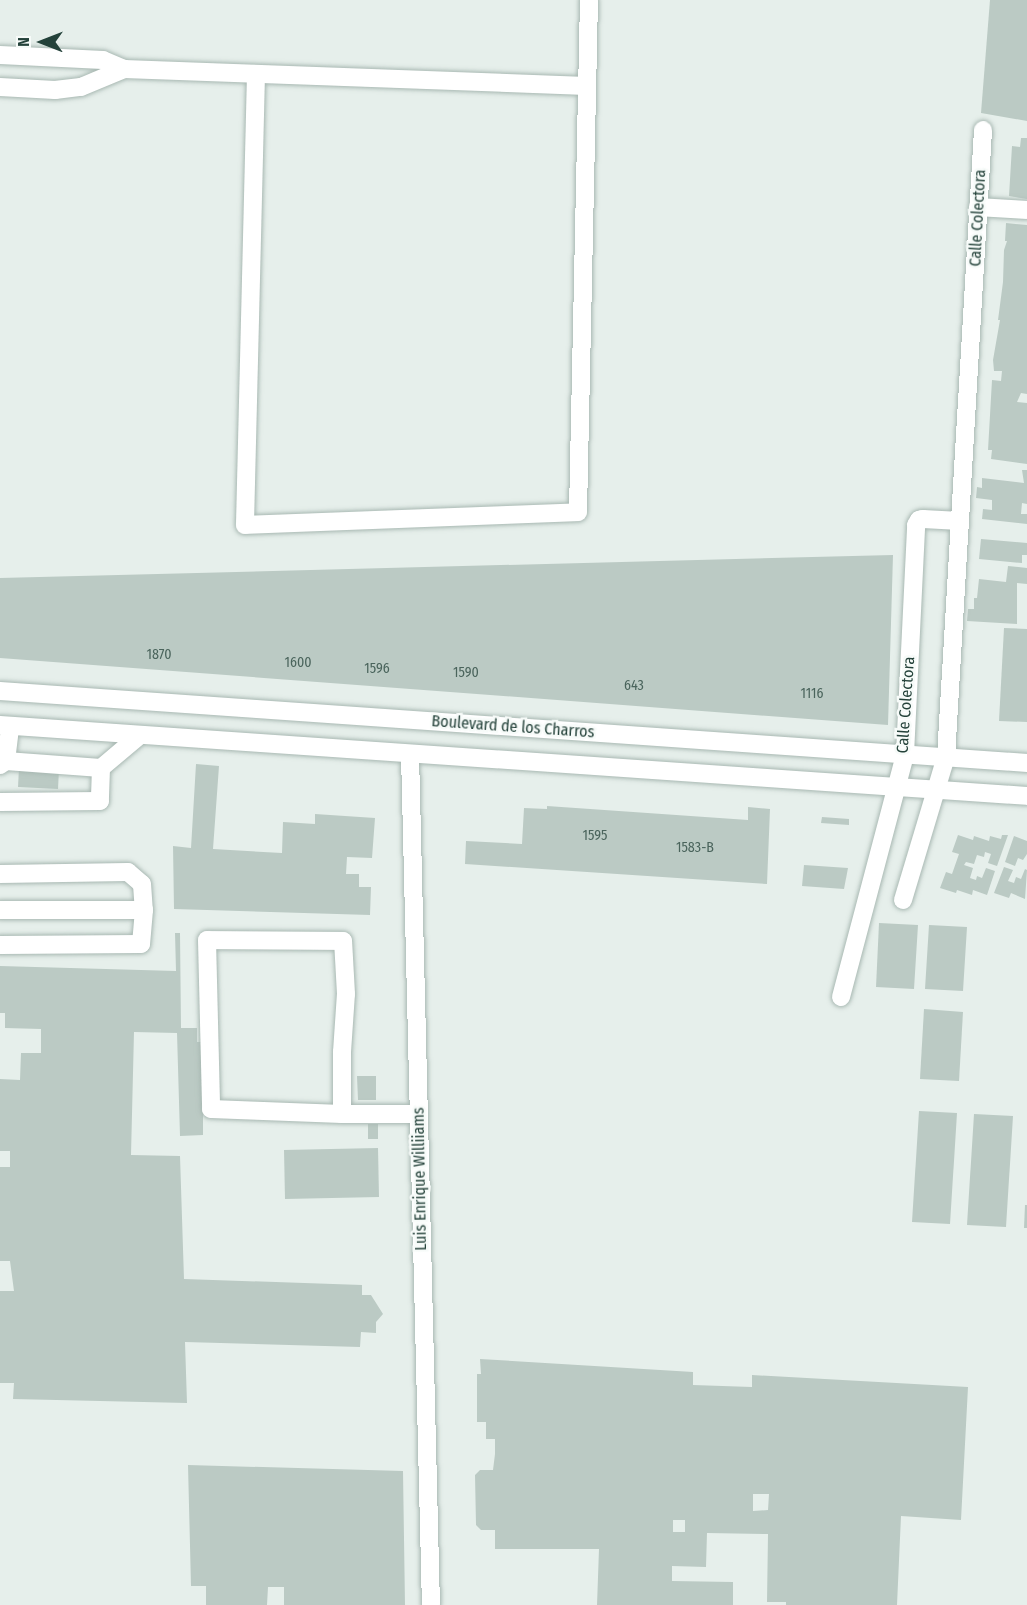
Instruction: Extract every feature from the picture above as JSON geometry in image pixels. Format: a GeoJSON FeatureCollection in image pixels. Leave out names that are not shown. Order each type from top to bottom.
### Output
{"type":"FeatureCollection","features":[{"type":"Feature","properties":{"kind":"street"},"geometry":{"type":"LineString","coordinates":[[256,74],[245,525],[578,512],[589,0]]}},
{"type":"Feature","properties":{"kind":"street"},"geometry":{"type":"LineString","coordinates":[[0,55],[103,60],[124,69],[587,86]]}},
{"type":"Feature","properties":{"kind":"street"},"geometry":{"type":"LineString","coordinates":[[0,87],[55,90],[81,87],[124,69]]}},
{"type":"Feature","properties":{"kind":"street","name":"Calle Colectora"},"geometry":{"type":"LineString","coordinates":[[903,900],[946,757],[983,130]]}},
{"type":"Feature","properties":{"kind":"street"},"geometry":{"type":"LineString","coordinates":[[978,207],[1027,210]]}},
{"type":"Feature","properties":{"kind":"street","name":"Calle Colectora"},"geometry":{"type":"LineString","coordinates":[[841,997],[904,754],[916,525],[919,520],[923,519],[960,521]]}},
{"type":"Feature","properties":{"kind":"street","name":"Boulevard de los Charros"},"geometry":{"type":"LineString","coordinates":[[0,691],[1027,763]]}},
{"type":"Feature","properties":{"kind":"street"},"geometry":{"type":"LineString","coordinates":[[5,726],[3,763],[101,768],[140,735]]}},
{"type":"Feature","properties":{"kind":"street","name":"Boulevard de los Charros"},"geometry":{"type":"LineString","coordinates":[[5,726],[1027,796]]}},
{"type":"Feature","properties":{"kind":"street","name":"Luis Enrique Williiams"},"geometry":{"type":"LineString","coordinates":[[410,754],[431,1605]]}},
{"type":"Feature","properties":{"kind":"street"},"geometry":{"type":"LineString","coordinates":[[0,802],[100,801],[101,768]]}},
{"type":"Feature","properties":{"kind":"street"},"geometry":{"type":"LineString","coordinates":[[0,874],[128,872],[142,884],[144,910],[141,944],[0,945]]}},
{"type":"Feature","properties":{"kind":"street"},"geometry":{"type":"LineString","coordinates":[[0,910],[144,910]]}},
{"type":"Feature","properties":{"kind":"street"},"geometry":{"type":"LineString","coordinates":[[342,1114],[342,1052],[346,994],[343,941],[207,940],[211,1109],[342,1114],[419,1114]]}},
{"type":"Feature","properties":{"kind":"building"},"geometry":{"type":"Polygon","coordinates":[[[990,0],[1027,0],[1027,121],[981,113],[990,0]]]}},
{"type":"Feature","properties":{"kind":"building"},"geometry":{"type":"Polygon","coordinates":[[[1021,138],[1027,138],[1027,199],[1009,196],[1012,146],[1020,147],[1021,138]]]}},
{"type":"Feature","properties":{"kind":"building"},"geometry":{"type":"Polygon","coordinates":[[[1006,223],[1027,225],[1027,394],[1021,393],[1017,402],[1027,403],[1027,464],[991,459],[992,450],[988,450],[992,380],[1001,381],[1002,371],[994,371],[993,360],[1000,320],[998,320],[1004,250],[1007,241],[1005,241],[1006,223]]]}},
{"type":"Feature","properties":{"kind":"building"},"geometry":{"type":"Polygon","coordinates":[[[1022,470],[1027,470],[1027,504],[1022,503],[1021,514],[1027,514],[1027,524],[982,519],[983,509],[992,510],[992,500],[976,498],[977,487],[982,488],[982,478],[1024,483],[1022,470]]]}},
{"type":"Feature","properties":{"kind":"building"},"geometry":{"type":"Polygon","coordinates":[[[981,539],[1027,543],[1027,555],[1022,555],[1022,563],[979,559],[981,539]]]}},
{"type":"Feature","properties":{"kind":"building"},"geometry":{"type":"Polygon","coordinates":[[[893,555],[888,725],[0,658],[0,578],[893,555]]]}},
{"type":"Feature","properties":{"kind":"building"},"geometry":{"type":"Polygon","coordinates":[[[1008,566],[1027,568],[1027,584],[1017,583],[1017,624],[967,621],[968,609],[974,609],[974,598],[977,598],[979,579],[1006,582],[1008,566]]]}},
{"type":"Feature","properties":{"kind":"building"},"geometry":{"type":"Polygon","coordinates":[[[1004,628],[1027,629],[1027,722],[999,721],[1004,628]]]}},
{"type":"Feature","properties":{"kind":"building"},"geometry":{"type":"Polygon","coordinates":[[[196,764],[219,766],[213,849],[282,853],[283,822],[315,824],[315,814],[375,818],[372,858],[347,857],[346,874],[359,874],[359,887],[371,887],[370,915],[174,909],[173,846],[191,848],[196,764]]]}},
{"type":"Feature","properties":{"kind":"building"},"geometry":{"type":"Polygon","coordinates":[[[19,768],[59,769],[58,789],[18,787],[19,768]]]}},
{"type":"Feature","properties":{"kind":"building"},"geometry":{"type":"Polygon","coordinates":[[[547,806],[748,820],[748,807],[770,809],[767,884],[465,864],[466,841],[522,844],[524,808],[547,809],[547,806]]]}},
{"type":"Feature","properties":{"kind":"building"},"geometry":{"type":"Polygon","coordinates":[[[822,817],[849,819],[849,825],[821,823],[822,817]]]}},
{"type":"Feature","properties":{"kind":"building"},"geometry":{"type":"Polygon","coordinates":[[[958,835],[973,840],[974,836],[989,841],[990,836],[1001,839],[1002,835],[1008,835],[997,866],[988,863],[991,854],[985,852],[984,857],[977,855],[974,864],[966,862],[964,865],[973,868],[970,878],[976,880],[977,876],[982,878],[986,868],[995,871],[987,895],[973,890],[972,895],[940,888],[946,872],[952,874],[959,854],[952,852],[958,835]]]}},
{"type":"Feature","properties":{"kind":"building"},"geometry":{"type":"Polygon","coordinates":[[[1014,836],[1027,841],[1027,854],[1023,860],[1018,858],[1015,866],[1005,862],[1014,836]]]}},
{"type":"Feature","properties":{"kind":"building"},"geometry":{"type":"Polygon","coordinates":[[[804,865],[848,868],[844,889],[802,886],[804,865]]]}},
{"type":"Feature","properties":{"kind":"building"},"geometry":{"type":"Polygon","coordinates":[[[1004,867],[1013,870],[1008,881],[1014,883],[1016,877],[1021,879],[1025,869],[1027,870],[1025,899],[1011,893],[1009,898],[994,893],[1004,867]]]}},
{"type":"Feature","properties":{"kind":"building"},"geometry":{"type":"Polygon","coordinates":[[[879,923],[918,925],[914,989],[876,987],[879,923]]]}},
{"type":"Feature","properties":{"kind":"building"},"geometry":{"type":"Polygon","coordinates":[[[929,925],[967,927],[963,991],[925,989],[929,925]]]}},
{"type":"Feature","properties":{"kind":"building"},"geometry":{"type":"Polygon","coordinates":[[[175,933],[180,933],[181,1028],[197,1028],[197,1042],[203,1042],[203,1135],[180,1136],[177,1033],[134,1032],[131,1155],[180,1156],[184,1279],[362,1285],[362,1295],[371,1295],[383,1314],[376,1322],[376,1333],[361,1332],[360,1347],[185,1342],[187,1403],[13,1399],[14,1383],[0,1383],[0,1291],[14,1291],[10,1261],[0,1261],[0,1167],[10,1167],[10,1151],[0,1151],[0,1079],[20,1080],[21,1053],[41,1053],[41,1029],[5,1028],[5,1013],[0,1013],[0,966],[176,971],[175,933]]]}},
{"type":"Feature","properties":{"kind":"building"},"geometry":{"type":"Polygon","coordinates":[[[924,1009],[963,1012],[959,1081],[920,1079],[924,1009]]]}},
{"type":"Feature","properties":{"kind":"building"},"geometry":{"type":"Polygon","coordinates":[[[357,1076],[376,1076],[376,1100],[358,1100],[357,1076]]]}},
{"type":"Feature","properties":{"kind":"building"},"geometry":{"type":"Polygon","coordinates":[[[919,1111],[957,1113],[950,1224],[912,1222],[919,1111]]]}},
{"type":"Feature","properties":{"kind":"building"},"geometry":{"type":"Polygon","coordinates":[[[974,1114],[1013,1116],[1006,1227],[967,1225],[974,1114]]]}},
{"type":"Feature","properties":{"kind":"building"},"geometry":{"type":"Polygon","coordinates":[[[368,1124],[378,1124],[378,1139],[368,1139],[368,1124]]]}},
{"type":"Feature","properties":{"kind":"building"},"geometry":{"type":"Polygon","coordinates":[[[378,1148],[379,1197],[285,1199],[284,1150],[378,1148]]]}},
{"type":"Feature","properties":{"kind":"building"},"geometry":{"type":"Polygon","coordinates":[[[1025,1205],[1027,1205],[1027,1228],[1024,1228],[1025,1205]]]}},
{"type":"Feature","properties":{"kind":"building"},"geometry":{"type":"Polygon","coordinates":[[[480,1359],[693,1372],[693,1385],[752,1387],[752,1375],[968,1387],[961,1520],[901,1516],[897,1605],[786,1605],[786,1602],[767,1602],[768,1534],[707,1533],[706,1567],[672,1566],[672,1581],[733,1582],[733,1605],[597,1605],[599,1549],[495,1549],[495,1530],[481,1530],[476,1525],[475,1475],[480,1470],[493,1470],[495,1454],[495,1439],[486,1439],[486,1422],[477,1422],[477,1374],[481,1374],[480,1359]],[[753,1494],[753,1511],[768,1510],[769,1494],[753,1494]],[[673,1520],[673,1532],[685,1532],[685,1520],[673,1520]]]}},
{"type":"Feature","properties":{"kind":"building"},"geometry":{"type":"Polygon","coordinates":[[[188,1465],[403,1471],[405,1605],[284,1605],[284,1587],[268,1587],[267,1605],[206,1605],[206,1586],[191,1586],[188,1465]]]}}]}
